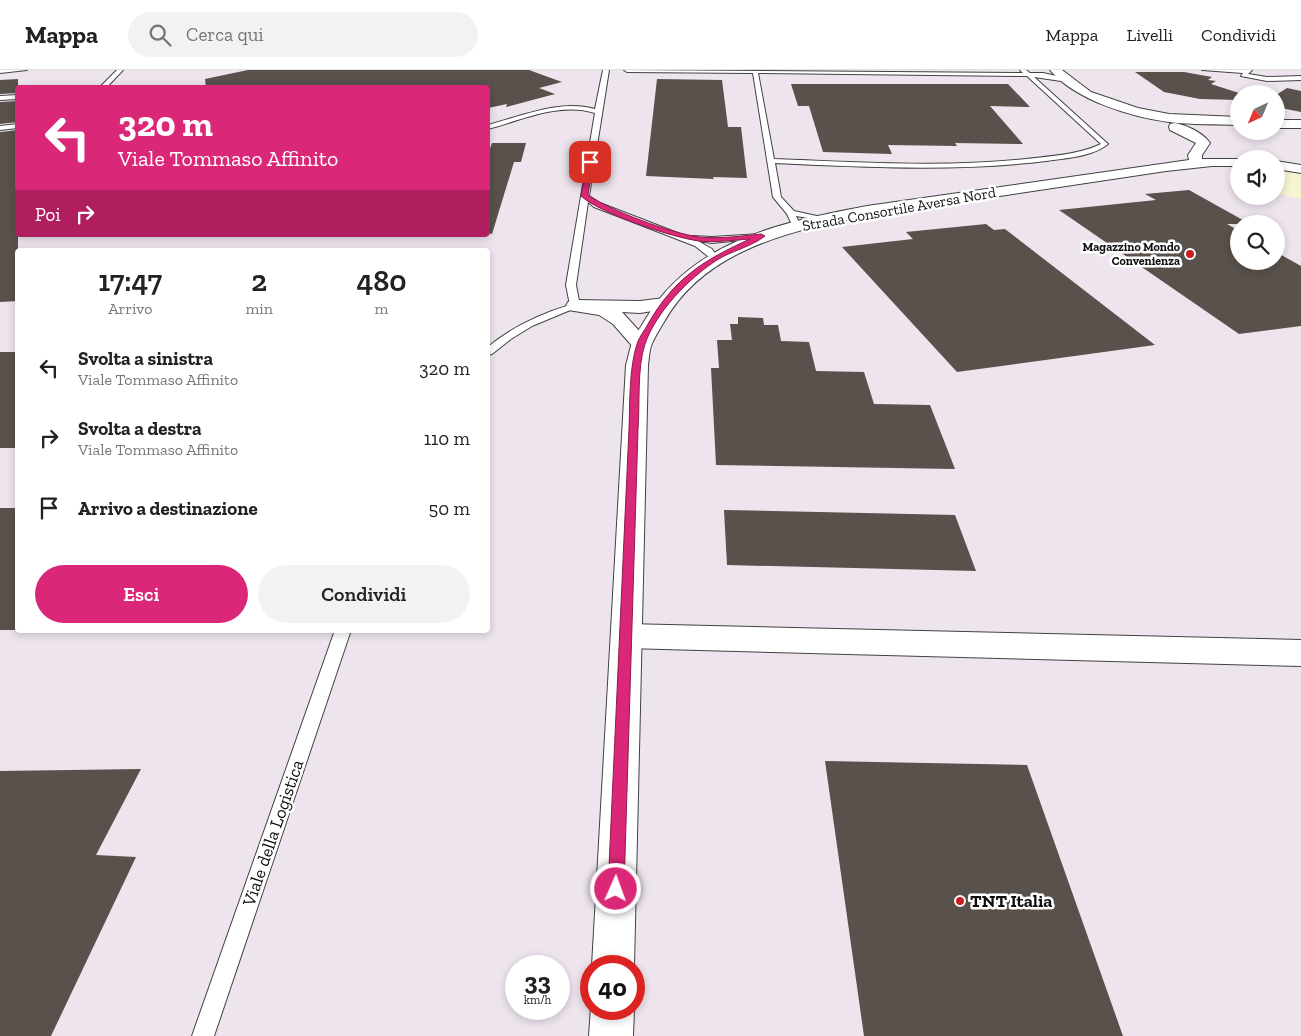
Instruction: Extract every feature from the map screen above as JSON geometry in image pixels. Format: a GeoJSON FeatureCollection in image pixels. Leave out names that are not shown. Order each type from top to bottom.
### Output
{"type":"FeatureCollection","features":[{"type":"Feature","properties":{"kind":"street"},"geometry":{"type":"LineString","coordinates":[[1056,71],[1087,94],[1088,97],[1100,104],[1221,141],[1236,150]]}},
{"type":"Feature","properties":{"kind":"street"},"geometry":{"type":"LineString","coordinates":[[1087,94],[1130,110],[1168,118],[1230,120]]}},
{"type":"Feature","properties":{"kind":"street"},"geometry":{"type":"LineString","coordinates":[[1285,123],[1301,124]]}},
{"type":"Feature","properties":{"kind":"street"},"geometry":{"type":"LineString","coordinates":[[1175,126],[1199,138],[1203,143],[1195,159]]}},
{"type":"Feature","properties":{"kind":"street","name":"Strada Consortile Aversa Nord"},"geometry":{"type":"LineString","coordinates":[[1166,167],[1206,156],[1221,141],[1224,127],[1230,126]]}},
{"type":"Feature","properties":{"kind":"street","name":"Strada Consortile Aversa Nord"},"geometry":{"type":"LineString","coordinates":[[613,955],[638,365],[641,344],[664,304],[680,285],[714,258],[794,219],[826,219],[1166,167],[1230,162]]}},
{"type":"Feature","properties":{"kind":"street"},"geometry":{"type":"LineString","coordinates":[[1285,167],[1300,169]]}},
{"type":"Feature","properties":{"kind":"street"},"geometry":{"type":"LineString","coordinates":[[575,306],[640,307],[664,304]]}},
{"type":"Feature","properties":{"kind":"street"},"geometry":{"type":"LineString","coordinates":[[597,306],[614,314],[641,344]]}},
{"type":"Feature","properties":{"kind":"street"},"geometry":{"type":"LineString","coordinates":[[626,636],[1301,654]]}},
{"type":"Feature","properties":{"kind":"street"},"geometry":{"type":"LineString","coordinates":[[611,1036],[612,1020]]}},
{"type":"Feature","properties":{"kind":"lane"},"geometry":{"type":"LineString","coordinates":[[0,71],[24,70]]}},
{"type":"Feature","properties":{"kind":"lane"},"geometry":{"type":"LineString","coordinates":[[105,85],[120,70]]}},
{"type":"Feature","properties":{"kind":"lane"},"geometry":{"type":"LineString","coordinates":[[490,350],[500,340],[536,320],[575,306],[571,285],[606,70]]}},
{"type":"Feature","properties":{"kind":"lane"},"geometry":{"type":"LineString","coordinates":[[627,70],[1026,73],[1068,80]]}},
{"type":"Feature","properties":{"kind":"lane"},"geometry":{"type":"LineString","coordinates":[[1205,70],[1248,71]]}},
{"type":"Feature","properties":{"kind":"lane"},"geometry":{"type":"LineString","coordinates":[[756,71],[777,197],[794,219]]}},
{"type":"Feature","properties":{"kind":"lane"},"geometry":{"type":"LineString","coordinates":[[1043,76],[1056,71]]}},
{"type":"Feature","properties":{"kind":"lane"},"geometry":{"type":"LineString","coordinates":[[1248,71],[1243,75],[1267,79],[1301,78]]}},
{"type":"Feature","properties":{"kind":"lane"},"geometry":{"type":"LineString","coordinates":[[771,161],[962,166],[1020,162],[1090,152],[1105,144],[1026,73]]}},
{"type":"Feature","properties":{"kind":"lane"},"geometry":{"type":"LineString","coordinates":[[0,98],[15,97]]}},
{"type":"Feature","properties":{"kind":"lane"},"geometry":{"type":"LineString","coordinates":[[490,126],[557,109],[590,108],[598,112]]}},
{"type":"Feature","properties":{"kind":"lane"},"geometry":{"type":"LineString","coordinates":[[0,128],[15,126]]}},
{"type":"Feature","properties":{"kind":"lane"},"geometry":{"type":"LineString","coordinates":[[584,196],[590,201],[622,215],[698,244],[709,251],[714,258]]}},
{"type":"Feature","properties":{"kind":"lane"},"geometry":{"type":"LineString","coordinates":[[581,220],[596,215],[622,215]]}},
{"type":"Feature","properties":{"kind":"lane"},"geometry":{"type":"LineString","coordinates":[[674,234],[712,240],[761,236]]}},
{"type":"Feature","properties":{"kind":"lane","name":"Viale della Logistica"},"geometry":{"type":"LineString","coordinates":[[203,1036],[342,633]]}},
{"type":"Feature","properties":{"kind":"shaded area"},"geometry":{"type":"Polygon","coordinates":[[[0,70],[1301,70],[1301,1036],[0,1036],[0,70]]]}},
{"type":"Feature","properties":{"kind":"shaded area"},"geometry":{"type":"Polygon","coordinates":[[[1285,171],[1301,173],[1301,199],[1285,195],[1285,171]]]}},
{"type":"Feature","properties":{"kind":"building"},"geometry":{"type":"Polygon","coordinates":[[[248,70],[529,70],[562,82],[539,88],[555,94],[506,107],[507,104],[490,108],[490,85],[206,85],[205,79],[248,70]]]}},
{"type":"Feature","properties":{"kind":"building"},"geometry":{"type":"Polygon","coordinates":[[[1135,72],[1184,72],[1212,77],[1208,80],[1216,81],[1211,84],[1230,90],[1230,100],[1200,99],[1164,92],[1135,72]]]}},
{"type":"Feature","properties":{"kind":"building"},"geometry":{"type":"Polygon","coordinates":[[[18,79],[18,85],[15,85],[15,93],[0,94],[0,80],[18,79]]]}},
{"type":"Feature","properties":{"kind":"building"},"geometry":{"type":"Polygon","coordinates":[[[657,79],[722,80],[728,127],[741,127],[747,178],[713,177],[714,179],[646,176],[657,79]]]}},
{"type":"Feature","properties":{"kind":"building"},"geometry":{"type":"Polygon","coordinates":[[[791,84],[1008,84],[1030,107],[990,106],[1023,144],[955,143],[957,146],[888,145],[892,154],[823,152],[809,106],[798,106],[791,84]]]}},
{"type":"Feature","properties":{"kind":"building"},"geometry":{"type":"Polygon","coordinates":[[[1285,89],[1301,91],[1301,112],[1285,109],[1285,89]]]}},
{"type":"Feature","properties":{"kind":"building"},"geometry":{"type":"Polygon","coordinates":[[[15,101],[15,122],[0,124],[0,102],[15,101]]]}},
{"type":"Feature","properties":{"kind":"building"},"geometry":{"type":"Polygon","coordinates":[[[15,130],[15,237],[18,237],[18,248],[15,248],[15,301],[0,302],[0,132],[15,130]]]}},
{"type":"Feature","properties":{"kind":"building"},"geometry":{"type":"Polygon","coordinates":[[[492,143],[526,143],[521,162],[514,162],[492,234],[490,234],[490,148],[492,143]]]}},
{"type":"Feature","properties":{"kind":"building"},"geometry":{"type":"Polygon","coordinates":[[[1189,190],[1234,215],[1230,215],[1230,224],[1227,224],[1230,226],[1230,270],[1285,270],[1285,257],[1301,266],[1301,326],[1239,334],[1059,210],[1156,200],[1145,194],[1189,190]]]}},
{"type":"Feature","properties":{"kind":"building"},"geometry":{"type":"Polygon","coordinates":[[[986,224],[994,230],[1005,229],[1155,345],[957,372],[842,247],[913,239],[906,232],[986,224]]]}},
{"type":"Feature","properties":{"kind":"building"},"geometry":{"type":"Polygon","coordinates":[[[738,317],[763,318],[764,325],[778,325],[781,341],[809,342],[816,371],[864,372],[874,404],[930,405],[955,469],[716,465],[711,368],[719,368],[717,340],[732,340],[730,324],[738,324],[738,317]]]}},
{"type":"Feature","properties":{"kind":"building"},"geometry":{"type":"Polygon","coordinates":[[[0,352],[15,352],[15,448],[0,448],[0,352]]]}},
{"type":"Feature","properties":{"kind":"building"},"geometry":{"type":"Polygon","coordinates":[[[0,508],[15,508],[15,630],[0,630],[0,508]]]}},
{"type":"Feature","properties":{"kind":"building"},"geometry":{"type":"Polygon","coordinates":[[[724,510],[955,515],[976,571],[727,565],[724,510]]]}},
{"type":"Feature","properties":{"kind":"building","name":"TNT Italia"},"geometry":{"type":"Polygon","coordinates":[[[825,761],[1027,765],[1123,1036],[864,1036],[825,761]]]}},
{"type":"Feature","properties":{"kind":"building"},"geometry":{"type":"Polygon","coordinates":[[[141,769],[96,855],[136,857],[51,1036],[0,1036],[0,771],[141,769]]]}},
{"type":"Feature","properties":{"kind":"place","name":"Magazzino Mondo Convenienza"},"geometry":{"type":"Point","coordinates":[1190,254]}},
{"type":"Feature","properties":{"kind":"place","name":"TNT Italia"},"geometry":{"type":"Point","coordinates":[960,901]}},
{"type":"Feature","properties":{"kind":"route"},"geometry":{"type":"LineString","coordinates":[[590,162],[584,196],[597,205],[674,234],[698,239],[712,240],[761,236],[714,258],[680,285],[662,307],[641,344],[634,429],[616,889]]}}]}
